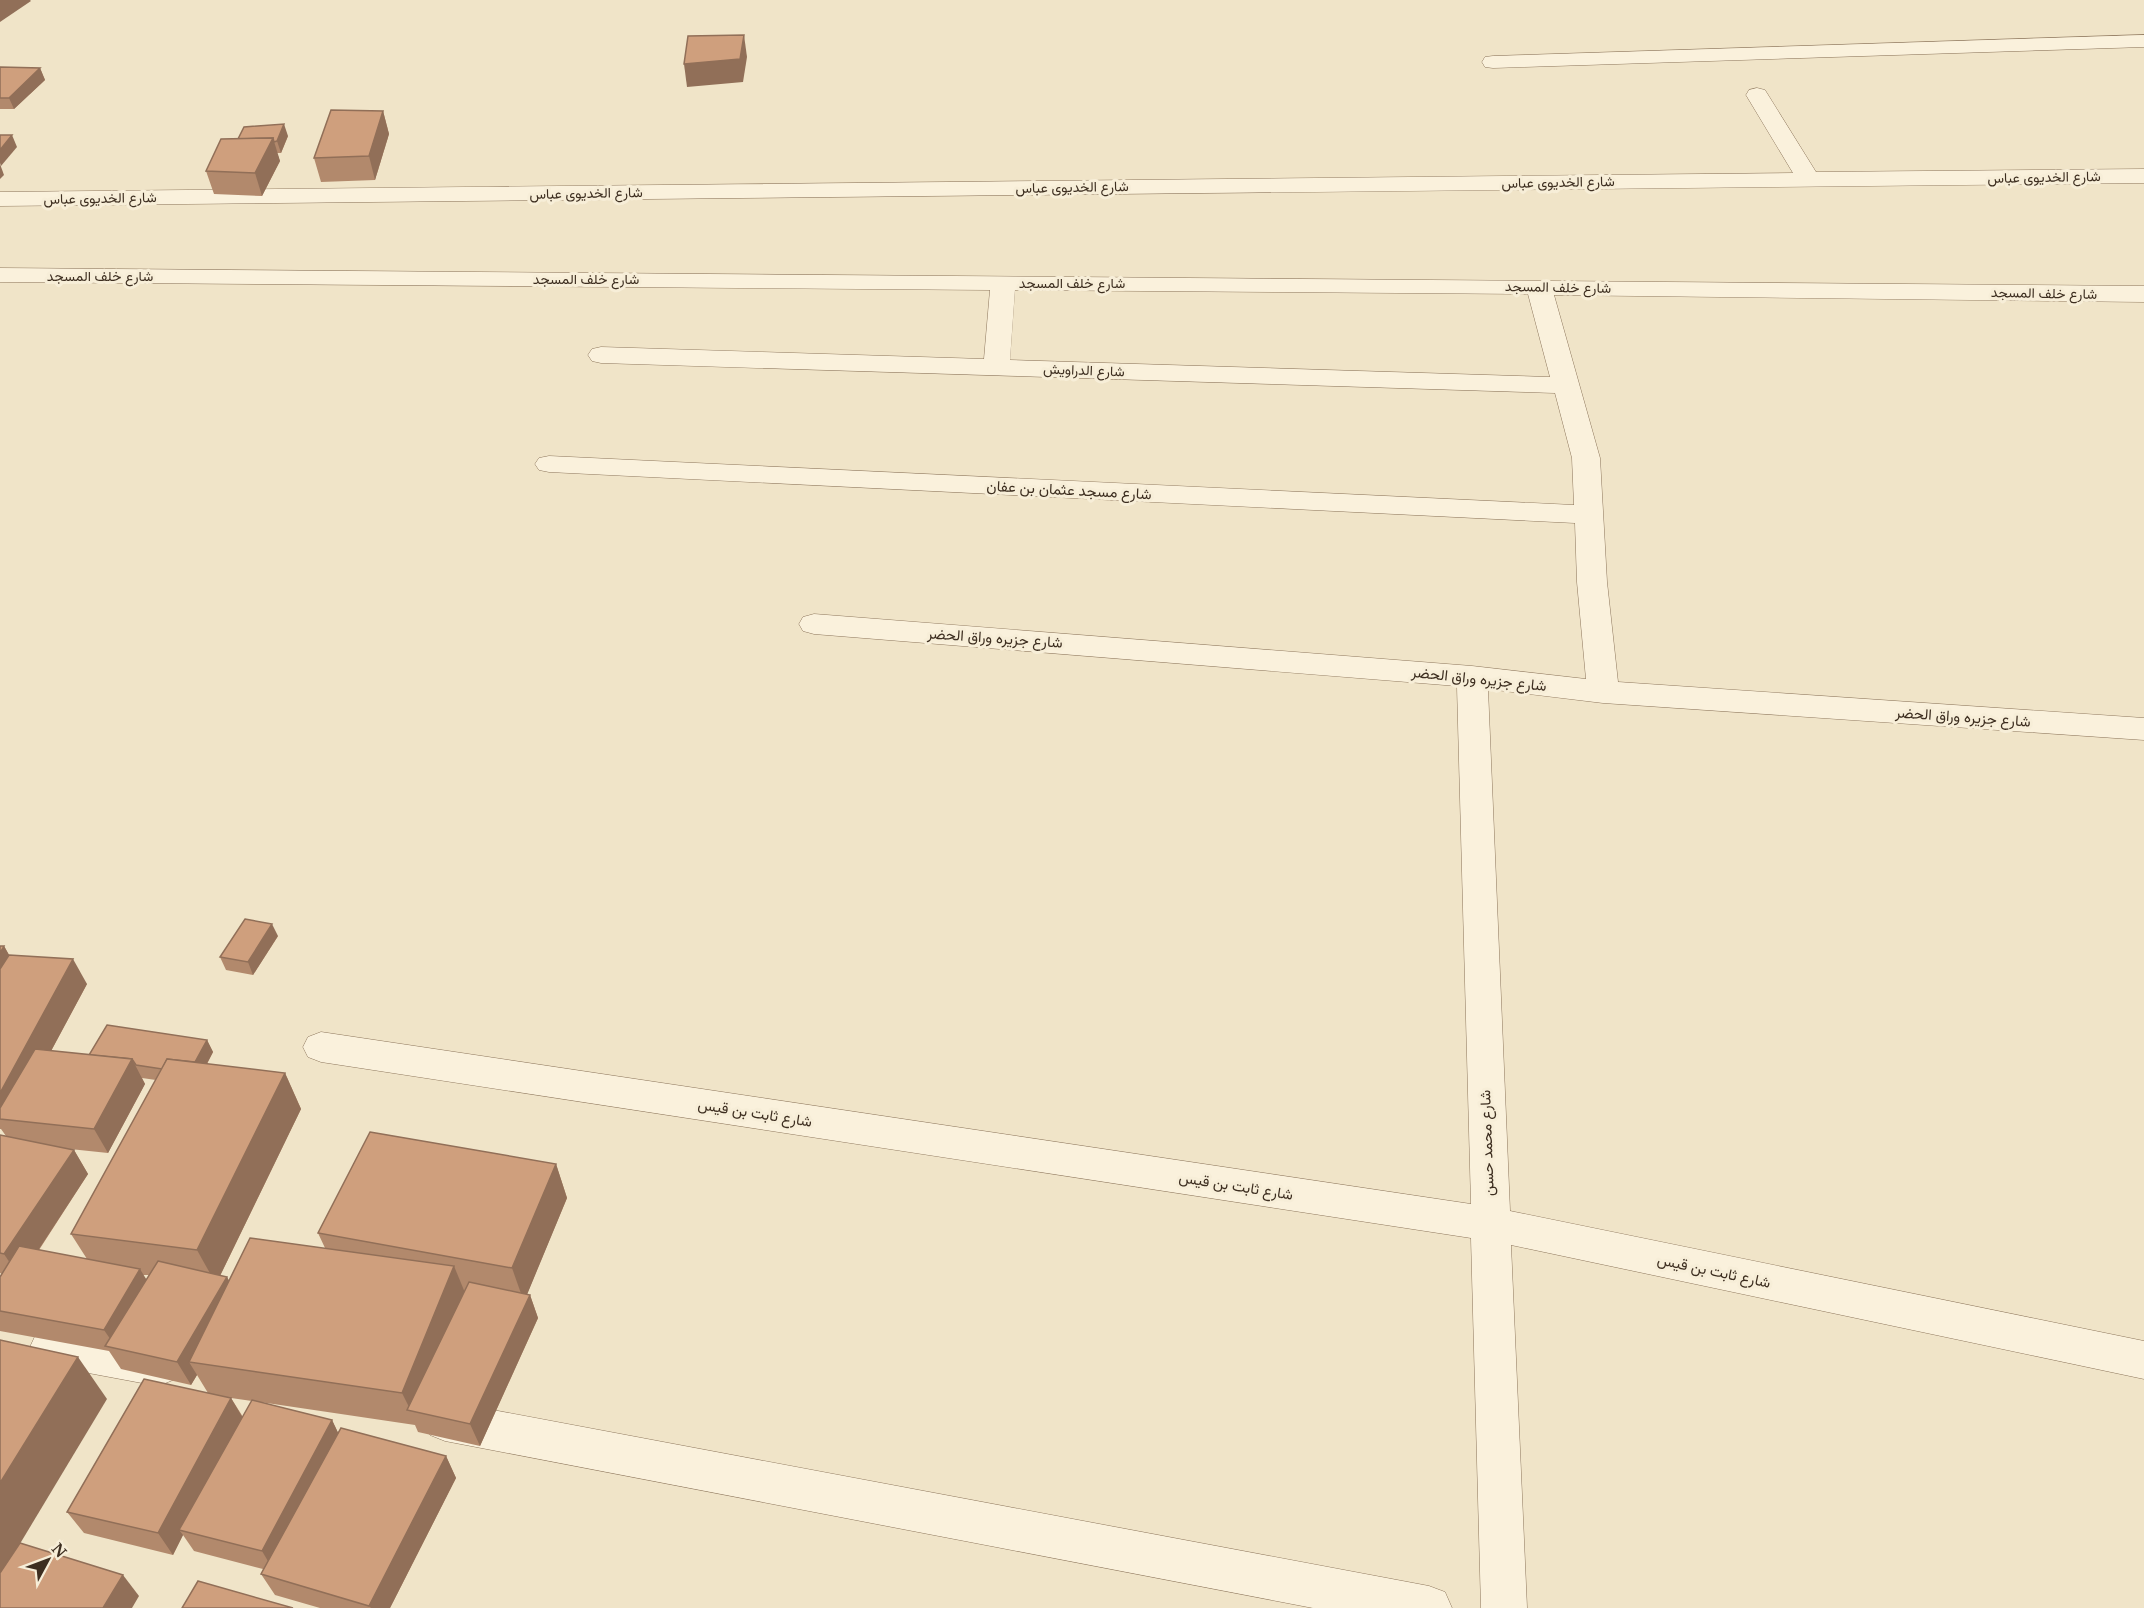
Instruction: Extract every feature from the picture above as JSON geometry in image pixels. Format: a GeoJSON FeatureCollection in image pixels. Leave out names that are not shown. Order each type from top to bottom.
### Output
{"type":"FeatureCollection","features":[{"type":"Feature","properties":{"kind":"street"},"geometry":{"type":"LineString","coordinates":[[1493,62],[2144,41]]}},
{"type":"Feature","properties":{"kind":"street"},"geometry":{"type":"LineString","coordinates":[[1758,95],[1808,179]]}},
{"type":"Feature","properties":{"kind":"street","name":"شارع الخديوى عباس"},"geometry":{"type":"LineString","coordinates":[[0,199],[2144,176]]}},
{"type":"Feature","properties":{"kind":"street","name":"شارع خلف المسجد"},"geometry":{"type":"LineString","coordinates":[[0,275],[2144,294]]}},
{"type":"Feature","properties":{"kind":"street"},"geometry":{"type":"LineString","coordinates":[[996,367],[1003,283]]}},
{"type":"Feature","properties":{"kind":"street"},"geometry":{"type":"LineString","coordinates":[[1539,287],[1586,458],[1592,582],[1603,692]]}},
{"type":"Feature","properties":{"kind":"street","name":"شارع الدراويش"},"geometry":{"type":"LineString","coordinates":[[601,355],[1567,384]]}},
{"type":"Feature","properties":{"kind":"street","name":"شارع مسجد عثمان بن عفان"},"geometry":{"type":"LineString","coordinates":[[549,464],[1588,514]]}},
{"type":"Feature","properties":{"kind":"street","name":"شارع جزيره وراق الحضر"},"geometry":{"type":"LineString","coordinates":[[814,624],[1472,677],[1603,692],[2144,729]]}},
{"type":"Feature","properties":{"kind":"street","name":"شارع محمد حسن"},"geometry":{"type":"LineString","coordinates":[[1472,677],[1504,1608]]}},
{"type":"Feature","properties":{"kind":"street","name":"شارع ثابت بن قيس"},"geometry":{"type":"LineString","coordinates":[[321,1047],[1490,1224],[2144,1360]]}},
{"type":"Feature","properties":{"kind":"street"},"geometry":{"type":"LineString","coordinates":[[51,1347],[192,1373]]}},
{"type":"Feature","properties":{"kind":"street"},"geometry":{"type":"LineString","coordinates":[[404,1414],[1429,1608]]}},
{"type":"Feature","properties":{"kind":"building"},"geometry":{"type":"Polygon","coordinates":[[[744,35],[740,59],[684,64],[688,36],[744,35]]]}},
{"type":"Feature","properties":{"kind":"building"},"geometry":{"type":"Polygon","coordinates":[[[0,67],[40,68],[9,98],[0,98],[0,67]]]}},
{"type":"Feature","properties":{"kind":"building"},"geometry":{"type":"Polygon","coordinates":[[[331,110],[383,111],[369,156],[314,158],[331,110]]]}},
{"type":"Feature","properties":{"kind":"building"},"geometry":{"type":"Polygon","coordinates":[[[284,124],[277,141],[274,142],[273,138],[238,139],[244,127],[284,124]]]}},
{"type":"Feature","properties":{"kind":"building"},"geometry":{"type":"Polygon","coordinates":[[[0,135],[12,135],[0,150],[0,135]]]}},
{"type":"Feature","properties":{"kind":"building"},"geometry":{"type":"Polygon","coordinates":[[[273,138],[255,173],[206,171],[221,139],[273,138]]]}},
{"type":"Feature","properties":{"kind":"building"},"geometry":{"type":"Polygon","coordinates":[[[245,919],[272,924],[248,962],[220,957],[245,919]]]}},
{"type":"Feature","properties":{"kind":"building"},"geometry":{"type":"Polygon","coordinates":[[[9,955],[73,959],[0,1093],[0,969],[9,955]]]}},
{"type":"Feature","properties":{"kind":"building"},"geometry":{"type":"Polygon","coordinates":[[[107,1025],[207,1040],[195,1062],[167,1059],[162,1069],[136,1065],[132,1059],[89,1055],[107,1025]]]}},
{"type":"Feature","properties":{"kind":"building"},"geometry":{"type":"Polygon","coordinates":[[[35,1049],[132,1059],[94,1129],[0,1119],[0,1108],[35,1049]]]}},
{"type":"Feature","properties":{"kind":"building"},"geometry":{"type":"Polygon","coordinates":[[[167,1059],[285,1073],[197,1250],[71,1234],[167,1059]]]}},
{"type":"Feature","properties":{"kind":"building"},"geometry":{"type":"Polygon","coordinates":[[[370,1132],[556,1164],[512,1268],[318,1233],[370,1132]]]}},
{"type":"Feature","properties":{"kind":"building"},"geometry":{"type":"Polygon","coordinates":[[[0,1135],[74,1150],[4,1254],[0,1253],[0,1135]]]}},
{"type":"Feature","properties":{"kind":"building"},"geometry":{"type":"Polygon","coordinates":[[[250,1238],[454,1266],[402,1393],[189,1362],[250,1238]]]}},
{"type":"Feature","properties":{"kind":"building"},"geometry":{"type":"Polygon","coordinates":[[[19,1246],[140,1269],[104,1330],[0,1311],[0,1277],[19,1246]]]}},
{"type":"Feature","properties":{"kind":"building"},"geometry":{"type":"Polygon","coordinates":[[[158,1261],[227,1277],[177,1362],[105,1346],[158,1261]]]}},
{"type":"Feature","properties":{"kind":"building"},"geometry":{"type":"Polygon","coordinates":[[[469,1282],[530,1295],[470,1424],[407,1410],[469,1282]]]}},
{"type":"Feature","properties":{"kind":"building"},"geometry":{"type":"Polygon","coordinates":[[[0,1340],[78,1357],[0,1483],[0,1340]]]}},
{"type":"Feature","properties":{"kind":"building"},"geometry":{"type":"Polygon","coordinates":[[[144,1379],[231,1398],[158,1533],[67,1512],[144,1379]]]}},
{"type":"Feature","properties":{"kind":"building"},"geometry":{"type":"Polygon","coordinates":[[[252,1400],[332,1420],[262,1551],[179,1530],[252,1400]]]}},
{"type":"Feature","properties":{"kind":"building"},"geometry":{"type":"Polygon","coordinates":[[[341,1428],[446,1456],[369,1606],[261,1574],[341,1428]]]}},
{"type":"Feature","properties":{"kind":"building"},"geometry":{"type":"Polygon","coordinates":[[[20,1543],[123,1575],[103,1608],[0,1608],[0,1573],[20,1543]]]}},
{"type":"Feature","properties":{"kind":"building"},"geometry":{"type":"Polygon","coordinates":[[[198,1581],[293,1608],[182,1608],[198,1581]]]}}]}
